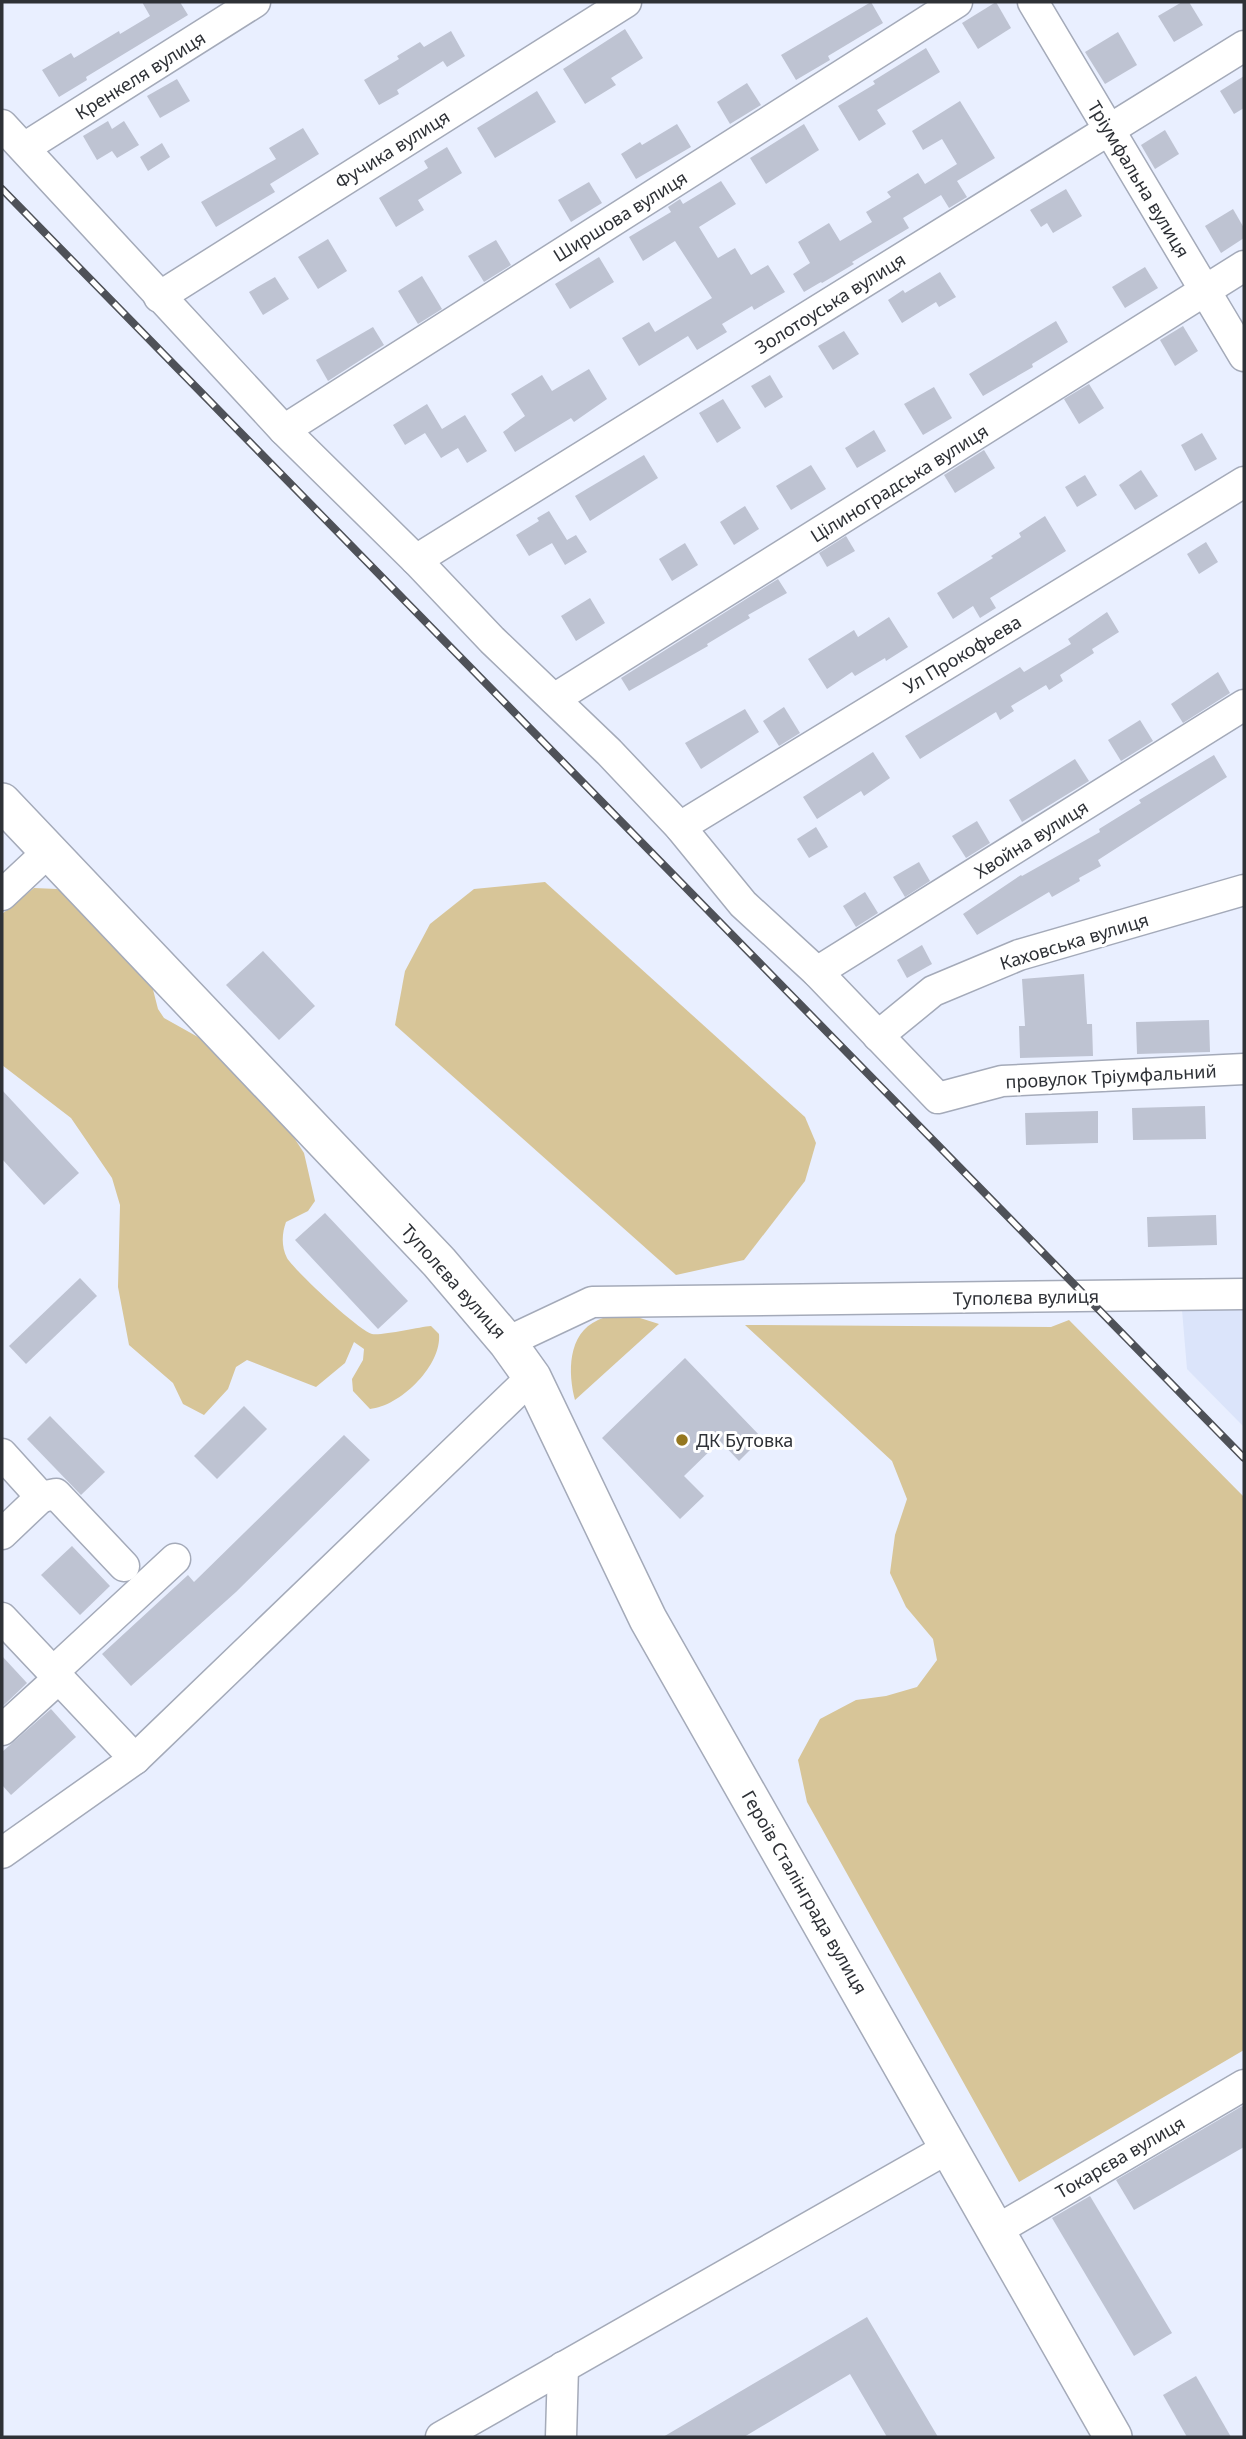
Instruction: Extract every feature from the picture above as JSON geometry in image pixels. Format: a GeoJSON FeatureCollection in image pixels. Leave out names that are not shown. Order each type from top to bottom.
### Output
{"type":"FeatureCollection","features":[{"type":"Feature","properties":{"kind":"main road","name":"Туполєва вулиця"},"geometry":{"type":"LineString","coordinates":[[2,802],[439,1262],[507,1342]]}},
{"type":"Feature","properties":{"kind":"main road","name":"Героїв Сталінграда вулиця"},"geometry":{"type":"LineString","coordinates":[[507,1342],[531,1377],[648,1619],[1114,2437]]}},
{"type":"Feature","properties":{"kind":"street","name":"Кренкеля вулиця"},"geometry":{"type":"LineString","coordinates":[[24,148],[255,2]]}},
{"type":"Feature","properties":{"kind":"street","name":"Фучика вулиця"},"geometry":{"type":"LineString","coordinates":[[159,297],[626,2]]}},
{"type":"Feature","properties":{"kind":"street","name":"Ширшова вулиця"},"geometry":{"type":"LineString","coordinates":[[284,429],[957,2]]}},
{"type":"Feature","properties":{"kind":"street","name":"Тріумфальна вулиця"},"geometry":{"type":"LineString","coordinates":[[1033,2],[1244,356]]}},
{"type":"Feature","properties":{"kind":"street","name":"Золотоуська вулиця"},"geometry":{"type":"LineString","coordinates":[[416,560],[1244,46]]}},
{"type":"Feature","properties":{"kind":"street"},"geometry":{"type":"LineString","coordinates":[[2,125],[284,429],[680,827],[743,905],[817,972],[878,1036]]}},
{"type":"Feature","properties":{"kind":"street","name":"Цілиноградська вулиця"},"geometry":{"type":"LineString","coordinates":[[554,699],[1244,266]]}},
{"type":"Feature","properties":{"kind":"street","name":"Ул Прокофьева"},"geometry":{"type":"LineString","coordinates":[[680,827],[1244,482]]}},
{"type":"Feature","properties":{"kind":"street","name":"Хвойна вулиця"},"geometry":{"type":"LineString","coordinates":[[817,972],[1244,705]]}},
{"type":"Feature","properties":{"kind":"street"},"geometry":{"type":"LineString","coordinates":[[2,895],[49,851]]}},
{"type":"Feature","properties":{"kind":"street","name":"Каховська вулиця"},"geometry":{"type":"LineString","coordinates":[[878,1036],[933,991],[1019,955],[1244,890]]}},
{"type":"Feature","properties":{"kind":"street","name":"провулок Тріумфальний"},"geometry":{"type":"LineString","coordinates":[[878,1036],[938,1098],[1002,1081],[1244,1069]]}},
{"type":"Feature","properties":{"kind":"street","name":"Туполєва вулиця"},"geometry":{"type":"LineString","coordinates":[[507,1342],[592,1302],[1244,1294]]}},
{"type":"Feature","properties":{"kind":"street"},"geometry":{"type":"LineString","coordinates":[[2,1853],[135,1759],[531,1377]]}},
{"type":"Feature","properties":{"kind":"street"},"geometry":{"type":"LineString","coordinates":[[2,1454],[41,1497]]}},
{"type":"Feature","properties":{"kind":"street"},"geometry":{"type":"LineString","coordinates":[[2,1534],[41,1497],[56,1494],[124,1566]]}},
{"type":"Feature","properties":{"kind":"street"},"geometry":{"type":"LineString","coordinates":[[2,1730],[175,1559]]}},
{"type":"Feature","properties":{"kind":"street"},"geometry":{"type":"LineString","coordinates":[[2,1618],[135,1759]]}},
{"type":"Feature","properties":{"kind":"street","name":"Токарєва вулиця"},"geometry":{"type":"LineString","coordinates":[[997,2230],[1244,2085]]}},
{"type":"Feature","properties":{"kind":"street"},"geometry":{"type":"LineString","coordinates":[[440,2437],[950,2147]]}},
{"type":"Feature","properties":{"kind":"street"},"geometry":{"type":"LineString","coordinates":[[561,2437],[563,2367]]}},
{"type":"Feature","properties":{"kind":"shaded area"},"geometry":{"type":"Polygon","coordinates":[[[545,882],[805,1117],[816,1143],[805,1181],[744,1260],[676,1275],[395,1025],[405,971],[430,924],[474,889],[545,882]]]}},
{"type":"Feature","properties":{"kind":"shaded area"},"geometry":{"type":"Polygon","coordinates":[[[34,888],[57,889],[97,913],[149,974],[158,1009],[164,1018],[214,1046],[291,1133],[304,1153],[315,1201],[308,1211],[286,1222],[283,1240],[287,1258],[327,1299],[372,1334],[431,1326],[439,1334],[438,1346],[427,1371],[406,1392],[382,1406],[370,1409],[353,1391],[352,1379],[363,1360],[364,1349],[354,1342],[345,1363],[316,1387],[247,1360],[236,1367],[228,1389],[204,1415],[183,1404],[173,1383],[129,1345],[118,1287],[120,1205],[112,1178],[71,1118],[2,1065],[2,914],[34,888]]]}},
{"type":"Feature","properties":{"kind":"shaded area"},"geometry":{"type":"Polygon","coordinates":[[[1244,1309],[1244,1427],[1187,1369],[1182,1310],[1244,1309]]]}},
{"type":"Feature","properties":{"kind":"shaded area"},"geometry":{"type":"Polygon","coordinates":[[[620,1315],[659,1324],[575,1400],[571,1367],[575,1344],[588,1326],[606,1317],[620,1315]]]}},
{"type":"Feature","properties":{"kind":"shaded area"},"geometry":{"type":"Polygon","coordinates":[[[1069,1320],[1244,1497],[1244,2050],[1019,2182],[807,1802],[798,1760],[820,1719],[856,1700],[886,1696],[917,1687],[937,1660],[933,1639],[906,1607],[890,1573],[895,1535],[907,1499],[892,1461],[745,1325],[1051,1327],[1069,1320]]]}},
{"type":"Feature","properties":{"kind":"building"},"geometry":{"type":"Polygon","coordinates":[[[142,2],[180,2],[188,15],[86,77],[87,80],[59,97],[42,70],[71,53],[74,58],[150,16],[142,2]]]}},
{"type":"Feature","properties":{"kind":"building"},"geometry":{"type":"Polygon","coordinates":[[[871,2],[883,23],[828,56],[830,60],[796,80],[781,55],[871,2]]]}},
{"type":"Feature","properties":{"kind":"building"},"geometry":{"type":"Polygon","coordinates":[[[996,2],[1011,28],[978,49],[962,23],[996,2]]]}},
{"type":"Feature","properties":{"kind":"building"},"geometry":{"type":"Polygon","coordinates":[[[1182,2],[1189,2],[1203,25],[1174,42],[1158,16],[1182,2]]]}},
{"type":"Feature","properties":{"kind":"building"},"geometry":{"type":"Polygon","coordinates":[[[625,29],[643,58],[611,78],[616,85],[585,104],[563,69],[625,29]]]}},
{"type":"Feature","properties":{"kind":"building"},"geometry":{"type":"Polygon","coordinates":[[[451,31],[465,56],[447,67],[443,61],[397,90],[399,94],[379,105],[364,80],[399,59],[397,56],[420,42],[424,47],[451,31]]]}},
{"type":"Feature","properties":{"kind":"building"},"geometry":{"type":"Polygon","coordinates":[[[1118,32],[1137,65],[1105,84],[1085,52],[1118,32]]]}},
{"type":"Feature","properties":{"kind":"building"},"geometry":{"type":"Polygon","coordinates":[[[926,48],[940,72],[877,110],[886,124],[859,141],[838,106],[926,48]]]}},
{"type":"Feature","properties":{"kind":"building"},"geometry":{"type":"Polygon","coordinates":[[[1244,76],[1244,108],[1234,114],[1220,91],[1244,76]]]}},
{"type":"Feature","properties":{"kind":"building"},"geometry":{"type":"Polygon","coordinates":[[[177,79],[190,101],[160,118],[147,96],[177,79]]]}},
{"type":"Feature","properties":{"kind":"building"},"geometry":{"type":"Polygon","coordinates":[[[747,83],[761,105],[730,124],[717,102],[747,83]]]}},
{"type":"Feature","properties":{"kind":"building"},"geometry":{"type":"Polygon","coordinates":[[[537,91],[556,122],[495,158],[477,128],[537,91]]]}},
{"type":"Feature","properties":{"kind":"building"},"geometry":{"type":"Polygon","coordinates":[[[960,101],[995,158],[957,181],[967,197],[949,208],[941,195],[903,218],[909,228],[852,262],[854,264],[804,292],[793,274],[810,263],[798,242],[829,223],[840,241],[872,222],[866,212],[891,197],[887,192],[918,173],[925,184],[957,164],[942,139],[923,150],[912,131],[960,101]]]}},
{"type":"Feature","properties":{"kind":"building"},"geometry":{"type":"Polygon","coordinates":[[[108,121],[112,129],[124,121],[139,145],[117,158],[112,151],[97,160],[83,136],[108,121]]]}},
{"type":"Feature","properties":{"kind":"building"},"geometry":{"type":"Polygon","coordinates":[[[677,124],[691,147],[636,179],[621,154],[677,124]]]}},
{"type":"Feature","properties":{"kind":"building"},"geometry":{"type":"Polygon","coordinates":[[[804,124],[819,150],[766,184],[750,158],[804,124]]]}},
{"type":"Feature","properties":{"kind":"building"},"geometry":{"type":"Polygon","coordinates":[[[303,128],[319,154],[270,184],[275,192],[216,227],[201,202],[276,159],[269,148],[303,128]]]}},
{"type":"Feature","properties":{"kind":"building"},"geometry":{"type":"Polygon","coordinates":[[[1165,130],[1179,154],[1155,169],[1141,145],[1165,130]]]}},
{"type":"Feature","properties":{"kind":"building"},"geometry":{"type":"Polygon","coordinates":[[[162,143],[170,157],[148,171],[140,157],[162,143]]]}},
{"type":"Feature","properties":{"kind":"building"},"geometry":{"type":"Polygon","coordinates":[[[447,147],[462,173],[418,200],[424,210],[396,227],[379,198],[428,168],[424,161],[447,147]]]}},
{"type":"Feature","properties":{"kind":"building"},"geometry":{"type":"Polygon","coordinates":[[[721,181],[736,204],[699,227],[718,258],[735,248],[751,275],[768,265],[785,292],[754,310],[752,306],[722,324],[727,332],[697,350],[688,336],[639,366],[622,338],[649,322],[655,332],[712,298],[675,241],[643,261],[629,237],[671,212],[668,207],[680,199],[683,204],[721,181]]]}},
{"type":"Feature","properties":{"kind":"building"},"geometry":{"type":"Polygon","coordinates":[[[589,182],[602,203],[571,222],[558,200],[589,182]]]}},
{"type":"Feature","properties":{"kind":"building"},"geometry":{"type":"Polygon","coordinates":[[[1066,189],[1082,216],[1053,233],[1047,223],[1041,227],[1030,210],[1066,189]]]}},
{"type":"Feature","properties":{"kind":"building"},"geometry":{"type":"Polygon","coordinates":[[[1233,209],[1244,228],[1244,238],[1221,253],[1205,226],[1233,209]]]}},
{"type":"Feature","properties":{"kind":"building"},"geometry":{"type":"Polygon","coordinates":[[[328,239],[347,271],[318,289],[298,257],[328,239]]]}},
{"type":"Feature","properties":{"kind":"building"},"geometry":{"type":"Polygon","coordinates":[[[496,240],[511,265],[484,282],[468,256],[496,240]]]}},
{"type":"Feature","properties":{"kind":"building"},"geometry":{"type":"Polygon","coordinates":[[[599,257],[614,282],[570,309],[555,284],[599,257]]]}},
{"type":"Feature","properties":{"kind":"building"},"geometry":{"type":"Polygon","coordinates":[[[1145,267],[1158,288],[1125,308],[1112,287],[1145,267]]]}},
{"type":"Feature","properties":{"kind":"building"},"geometry":{"type":"Polygon","coordinates":[[[940,272],[956,297],[939,307],[936,302],[902,323],[888,300],[940,272]]]}},
{"type":"Feature","properties":{"kind":"building"},"geometry":{"type":"Polygon","coordinates":[[[422,276],[442,309],[418,324],[398,291],[422,276]]]}},
{"type":"Feature","properties":{"kind":"building"},"geometry":{"type":"Polygon","coordinates":[[[275,277],[289,299],[263,315],[249,292],[275,277]]]}},
{"type":"Feature","properties":{"kind":"building"},"geometry":{"type":"Polygon","coordinates":[[[1056,321],[1068,342],[1032,364],[1033,367],[983,396],[969,374],[1056,321]]]}},
{"type":"Feature","properties":{"kind":"building"},"geometry":{"type":"Polygon","coordinates":[[[1183,326],[1198,351],[1175,366],[1160,340],[1183,326]]]}},
{"type":"Feature","properties":{"kind":"building"},"geometry":{"type":"Polygon","coordinates":[[[373,327],[384,345],[328,381],[316,360],[373,327]]]}},
{"type":"Feature","properties":{"kind":"building"},"geometry":{"type":"Polygon","coordinates":[[[844,331],[859,354],[833,370],[818,346],[844,331]]]}},
{"type":"Feature","properties":{"kind":"building"},"geometry":{"type":"Polygon","coordinates":[[[589,369],[607,399],[574,422],[571,418],[515,452],[503,432],[525,416],[511,394],[542,375],[552,391],[589,369]]]}},
{"type":"Feature","properties":{"kind":"building"},"geometry":{"type":"Polygon","coordinates":[[[770,375],[783,397],[765,408],[751,386],[770,375]]]}},
{"type":"Feature","properties":{"kind":"building"},"geometry":{"type":"Polygon","coordinates":[[[1089,384],[1104,408],[1079,424],[1064,399],[1089,384]]]}},
{"type":"Feature","properties":{"kind":"building"},"geometry":{"type":"Polygon","coordinates":[[[934,387],[952,418],[923,435],[904,404],[934,387]]]}},
{"type":"Feature","properties":{"kind":"building"},"geometry":{"type":"Polygon","coordinates":[[[723,399],[741,428],[717,443],[699,413],[723,399]]]}},
{"type":"Feature","properties":{"kind":"building"},"geometry":{"type":"Polygon","coordinates":[[[427,404],[442,429],[465,415],[487,451],[467,463],[458,448],[441,458],[425,433],[405,445],[393,425],[427,404]]]}},
{"type":"Feature","properties":{"kind":"building"},"geometry":{"type":"Polygon","coordinates":[[[874,430],[886,451],[857,468],[845,448],[874,430]]]}},
{"type":"Feature","properties":{"kind":"building"},"geometry":{"type":"Polygon","coordinates":[[[1202,433],[1217,459],[1195,471],[1181,445],[1202,433]]]}},
{"type":"Feature","properties":{"kind":"building"},"geometry":{"type":"Polygon","coordinates":[[[984,450],[995,468],[955,493],[944,475],[984,450]]]}},
{"type":"Feature","properties":{"kind":"building"},"geometry":{"type":"Polygon","coordinates":[[[644,455],[658,478],[590,521],[575,496],[644,455]]]}},
{"type":"Feature","properties":{"kind":"building"},"geometry":{"type":"Polygon","coordinates":[[[811,465],[826,489],[791,510],[776,486],[811,465]]]}},
{"type":"Feature","properties":{"kind":"building"},"geometry":{"type":"Polygon","coordinates":[[[1141,470],[1158,496],[1135,510],[1119,485],[1141,470]]]}},
{"type":"Feature","properties":{"kind":"building"},"geometry":{"type":"Polygon","coordinates":[[[1085,475],[1097,495],[1077,507],[1065,487],[1085,475]]]}},
{"type":"Feature","properties":{"kind":"building"},"geometry":{"type":"Polygon","coordinates":[[[745,506],[759,529],[734,545],[720,522],[745,506]]]}},
{"type":"Feature","properties":{"kind":"building"},"geometry":{"type":"Polygon","coordinates":[[[549,511],[567,540],[576,535],[587,552],[565,565],[552,543],[529,556],[516,535],[539,521],[537,518],[549,511]]]}},
{"type":"Feature","properties":{"kind":"building"},"geometry":{"type":"Polygon","coordinates":[[[1045,516],[1066,551],[990,598],[996,608],[980,618],[973,606],[953,619],[937,593],[993,558],[991,556],[1021,537],[1019,533],[1045,516]]]}},
{"type":"Feature","properties":{"kind":"building"},"geometry":{"type":"Polygon","coordinates":[[[846,536],[855,551],[827,567],[819,553],[846,536]]]}},
{"type":"Feature","properties":{"kind":"building"},"geometry":{"type":"Polygon","coordinates":[[[1206,542],[1218,562],[1199,574],[1187,554],[1206,542]]]}},
{"type":"Feature","properties":{"kind":"building"},"geometry":{"type":"Polygon","coordinates":[[[685,543],[698,565],[672,581],[659,559],[685,543]]]}},
{"type":"Feature","properties":{"kind":"building"},"geometry":{"type":"Polygon","coordinates":[[[778,579],[787,593],[748,615],[750,618],[707,644],[708,646],[629,691],[621,678],[778,579]]]}},
{"type":"Feature","properties":{"kind":"building"},"geometry":{"type":"Polygon","coordinates":[[[590,598],[605,623],[576,641],[561,616],[590,598]]]}},
{"type":"Feature","properties":{"kind":"building"},"geometry":{"type":"Polygon","coordinates":[[[1107,612],[1119,632],[1092,649],[1094,653],[1060,675],[1063,681],[1049,690],[1046,685],[1011,706],[1014,711],[1000,720],[996,712],[920,759],[905,736],[1020,667],[1024,672],[1071,644],[1068,639],[1107,612]]]}},
{"type":"Feature","properties":{"kind":"building"},"geometry":{"type":"Polygon","coordinates":[[[889,617],[908,647],[855,676],[852,672],[827,689],[808,659],[854,630],[858,637],[889,617]]]}},
{"type":"Feature","properties":{"kind":"building"},"geometry":{"type":"Polygon","coordinates":[[[1218,672],[1230,693],[1183,723],[1171,704],[1218,672]]]}},
{"type":"Feature","properties":{"kind":"building"},"geometry":{"type":"Polygon","coordinates":[[[784,707],[800,733],[779,746],[763,721],[784,707]]]}},
{"type":"Feature","properties":{"kind":"building"},"geometry":{"type":"Polygon","coordinates":[[[745,709],[759,732],[701,769],[685,743],[745,709]]]}},
{"type":"Feature","properties":{"kind":"building"},"geometry":{"type":"Polygon","coordinates":[[[1140,720],[1153,741],[1121,761],[1108,740],[1140,720]]]}},
{"type":"Feature","properties":{"kind":"building"},"geometry":{"type":"Polygon","coordinates":[[[873,752],[890,778],[864,796],[861,791],[817,819],[803,797],[873,752]]]}},
{"type":"Feature","properties":{"kind":"building"},"geometry":{"type":"Polygon","coordinates":[[[1214,755],[1227,777],[1098,860],[1101,866],[1079,878],[1080,881],[1052,897],[1049,892],[977,935],[963,914],[1021,875],[1100,832],[1099,829],[1141,803],[1139,800],[1214,755]]]}},
{"type":"Feature","properties":{"kind":"building"},"geometry":{"type":"Polygon","coordinates":[[[1075,759],[1089,781],[1022,822],[1009,800],[1075,759]]]}},
{"type":"Feature","properties":{"kind":"building"},"geometry":{"type":"Polygon","coordinates":[[[977,821],[990,843],[966,858],[952,836],[977,821]]]}},
{"type":"Feature","properties":{"kind":"building"},"geometry":{"type":"Polygon","coordinates":[[[816,827],[828,847],[809,858],[797,839],[816,827]]]}},
{"type":"Feature","properties":{"kind":"building"},"geometry":{"type":"Polygon","coordinates":[[[919,862],[930,881],[905,897],[893,877],[919,862]]]}},
{"type":"Feature","properties":{"kind":"building"},"geometry":{"type":"Polygon","coordinates":[[[865,892],[878,913],[856,927],[843,906],[865,892]]]}},
{"type":"Feature","properties":{"kind":"building"},"geometry":{"type":"Polygon","coordinates":[[[922,945],[932,964],[907,978],[897,960],[922,945]]]}},
{"type":"Feature","properties":{"kind":"building"},"geometry":{"type":"Polygon","coordinates":[[[263,951],[315,1006],[279,1040],[226,985],[263,951]]]}},
{"type":"Feature","properties":{"kind":"building"},"geometry":{"type":"Polygon","coordinates":[[[1084,974],[1087,1024],[1092,1024],[1093,1056],[1020,1058],[1019,1026],[1025,1026],[1022,979],[1084,974]]]}},
{"type":"Feature","properties":{"kind":"building"},"geometry":{"type":"Polygon","coordinates":[[[1209,1020],[1210,1052],[1137,1054],[1136,1022],[1209,1020]]]}},
{"type":"Feature","properties":{"kind":"building"},"geometry":{"type":"Polygon","coordinates":[[[2,1090],[79,1173],[44,1205],[2,1159],[2,1090]]]}},
{"type":"Feature","properties":{"kind":"building"},"geometry":{"type":"Polygon","coordinates":[[[1205,1106],[1206,1139],[1133,1140],[1132,1108],[1205,1106]]]}},
{"type":"Feature","properties":{"kind":"building"},"geometry":{"type":"Polygon","coordinates":[[[1098,1111],[1098,1143],[1026,1145],[1025,1113],[1098,1111]]]}},
{"type":"Feature","properties":{"kind":"building"},"geometry":{"type":"Polygon","coordinates":[[[325,1213],[408,1301],[378,1329],[295,1240],[325,1213]]]}},
{"type":"Feature","properties":{"kind":"building"},"geometry":{"type":"Polygon","coordinates":[[[1216,1215],[1217,1245],[1148,1247],[1147,1217],[1216,1215]]]}},
{"type":"Feature","properties":{"kind":"building"},"geometry":{"type":"Polygon","coordinates":[[[80,1278],[97,1296],[26,1364],[9,1346],[80,1278]]]}},
{"type":"Feature","properties":{"kind":"building","name":"ДК Бутовка"},"geometry":{"type":"Polygon","coordinates":[[[685,1358],[762,1438],[739,1461],[720,1441],[684,1476],[704,1496],[680,1519],[602,1438],[685,1358]]]}},
{"type":"Feature","properties":{"kind":"building"},"geometry":{"type":"Polygon","coordinates":[[[244,1406],[267,1429],[217,1479],[194,1456],[244,1406]]]}},
{"type":"Feature","properties":{"kind":"building"},"geometry":{"type":"Polygon","coordinates":[[[50,1416],[105,1472],[81,1495],[27,1439],[50,1416]]]}},
{"type":"Feature","properties":{"kind":"building"},"geometry":{"type":"Polygon","coordinates":[[[344,1435],[370,1460],[236,1592],[131,1686],[102,1654],[188,1575],[194,1582],[344,1435]]]}},
{"type":"Feature","properties":{"kind":"building"},"geometry":{"type":"Polygon","coordinates":[[[72,1546],[110,1586],[80,1615],[41,1575],[72,1546]]]}},
{"type":"Feature","properties":{"kind":"building"},"geometry":{"type":"Polygon","coordinates":[[[2,1656],[27,1683],[2,1707],[2,1656]]]}},
{"type":"Feature","properties":{"kind":"building"},"geometry":{"type":"Polygon","coordinates":[[[51,1709],[76,1737],[11,1795],[2,1785],[2,1752],[51,1709]]]}},
{"type":"Feature","properties":{"kind":"building"},"geometry":{"type":"Polygon","coordinates":[[[1244,2105],[1244,2147],[1134,2210],[1116,2180],[1244,2105]]]}},
{"type":"Feature","properties":{"kind":"building"},"geometry":{"type":"Polygon","coordinates":[[[1090,2196],[1172,2333],[1134,2356],[1052,2218],[1090,2196]]]}},
{"type":"Feature","properties":{"kind":"building"},"geometry":{"type":"Polygon","coordinates":[[[867,2317],[938,2437],[887,2437],[850,2374],[744,2437],[663,2437],[867,2317]]]}},
{"type":"Feature","properties":{"kind":"building"},"geometry":{"type":"Polygon","coordinates":[[[1196,2376],[1231,2437],[1187,2437],[1163,2395],[1196,2376]]]}},
{"type":"Feature","properties":{"kind":"railway"},"geometry":{"type":"LineString","coordinates":[[2,189],[1244,1458]]}},
{"type":"Feature","properties":{"kind":"place","name":"ДК Бутовка"},"geometry":{"type":"Point","coordinates":[682,1440]}}]}
